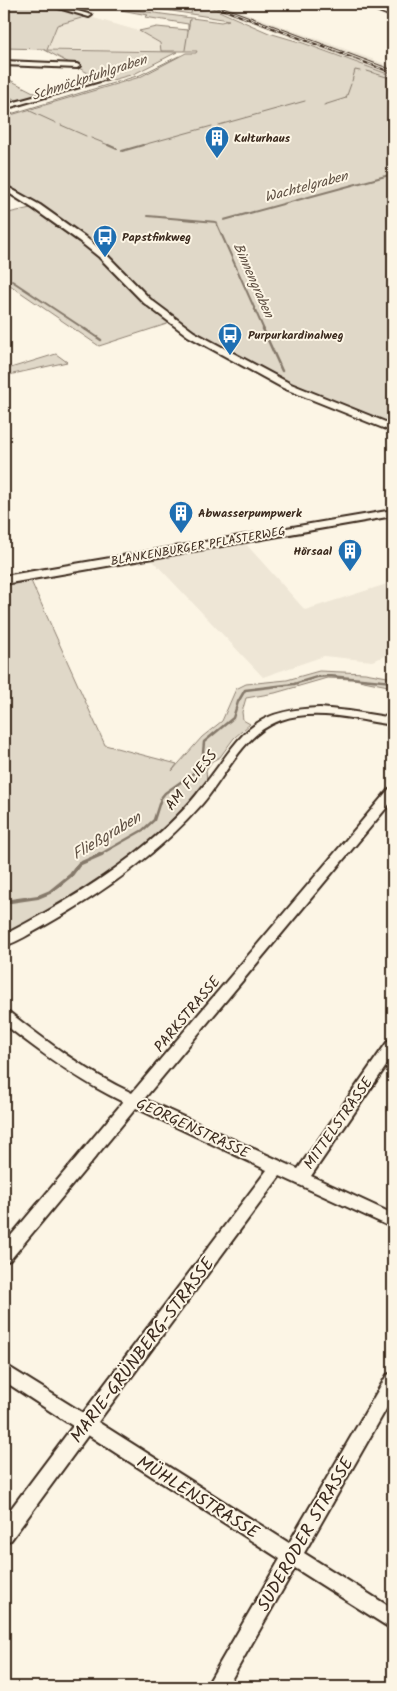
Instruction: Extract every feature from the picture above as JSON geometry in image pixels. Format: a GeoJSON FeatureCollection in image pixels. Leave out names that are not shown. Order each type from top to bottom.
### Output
{"type":"FeatureCollection","features":[{"type":"Feature","properties":{"kind":"highway"},"geometry":{"type":"LineString","coordinates":[[363,4],[393,13]]}},
{"type":"Feature","properties":{"kind":"highway"},"geometry":{"type":"LineString","coordinates":[[372,4],[393,13]]}},
{"type":"Feature","properties":{"kind":"main road"},"geometry":{"type":"LineString","coordinates":[[4,187],[37,207],[86,242],[146,301],[191,334],[287,386],[393,429]]}},
{"type":"Feature","properties":{"kind":"main road","name":"BLANKENBURGER PFLASTERWEG"},"geometry":{"type":"LineString","coordinates":[[4,580],[393,513]]}},
{"type":"Feature","properties":{"kind":"street"},"geometry":{"type":"LineString","coordinates":[[47,4],[89,15]]}},
{"type":"Feature","properties":{"kind":"street"},"geometry":{"type":"LineString","coordinates":[[4,63],[77,66]]}},
{"type":"Feature","properties":{"kind":"street"},"geometry":{"type":"LineString","coordinates":[[4,71],[12,63]]}},
{"type":"Feature","properties":{"kind":"street"},"geometry":{"type":"LineString","coordinates":[[4,106],[104,79]]}},
{"type":"Feature","properties":{"kind":"street","name":"AM FLIESS"},"geometry":{"type":"LineString","coordinates":[[4,941],[52,916],[81,898],[148,849],[190,810],[206,791],[245,736],[260,726],[276,718],[310,712],[346,713],[393,722]]}},
{"type":"Feature","properties":{"kind":"street","name":"PARKSTRASSE"},"geometry":{"type":"LineString","coordinates":[[4,1255],[393,792]]}},
{"type":"Feature","properties":{"kind":"street","name":"GEORGENSTRASSE"},"geometry":{"type":"LineString","coordinates":[[4,1016],[34,1040],[97,1082],[393,1221]]}},
{"type":"Feature","properties":{"kind":"street","name":"MITTELSTRASSE"},"geometry":{"type":"LineString","coordinates":[[301,1177],[393,1045]]}},
{"type":"Feature","properties":{"kind":"street","name":"MARIE-GRÜNBERG-STRASSE"},"geometry":{"type":"LineString","coordinates":[[4,1532],[278,1167]]}},
{"type":"Feature","properties":{"kind":"street","name":"MÜHLENSTRASSE"},"geometry":{"type":"LineString","coordinates":[[4,1372],[393,1620]]}},
{"type":"Feature","properties":{"kind":"street","name":"SUDERODER STRASSE"},"geometry":{"type":"LineString","coordinates":[[216,1687],[393,1382]]}},
{"type":"Feature","properties":{"kind":"shaded area"},"geometry":{"type":"Polygon","coordinates":[[[4,4],[43,4],[80,13],[85,17],[57,25],[47,50],[177,52],[134,74],[105,82],[43,49],[4,48],[4,4]]]}},
{"type":"Feature","properties":{"kind":"shaded area"},"geometry":{"type":"Polygon","coordinates":[[[127,4],[203,4],[269,33],[303,43],[393,76],[393,429],[319,400],[173,322],[99,346],[4,281],[4,214],[35,207],[4,187],[4,117],[140,77],[186,53],[196,53],[197,51],[161,51],[160,43],[139,31],[157,27],[188,30],[188,24],[145,17],[148,15],[121,10],[221,22],[229,20],[127,4]]]}},
{"type":"Feature","properties":{"kind":"shaded area"},"geometry":{"type":"Polygon","coordinates":[[[203,4],[221,4],[393,67],[393,76],[203,4]]]}},
{"type":"Feature","properties":{"kind":"shaded area"},"geometry":{"type":"Polygon","coordinates":[[[84,17],[139,31],[160,43],[161,51],[47,49],[57,25],[84,17]]]}},
{"type":"Feature","properties":{"kind":"shaded area"},"geometry":{"type":"Polygon","coordinates":[[[4,77],[39,95],[18,101],[4,94],[4,77]]]}},
{"type":"Feature","properties":{"kind":"shaded area"},"geometry":{"type":"Polygon","coordinates":[[[56,354],[67,362],[4,376],[4,370],[56,354]]]}},
{"type":"Feature","properties":{"kind":"shaded area"},"geometry":{"type":"Polygon","coordinates":[[[245,543],[305,610],[390,583],[393,586],[393,653],[372,661],[324,656],[263,677],[152,560],[245,543]]]}},
{"type":"Feature","properties":{"kind":"shaded area"},"geometry":{"type":"Polygon","coordinates":[[[31,581],[105,745],[177,764],[172,771],[202,737],[222,721],[236,689],[246,684],[287,680],[319,671],[365,673],[393,678],[393,687],[354,679],[327,678],[275,693],[246,698],[242,712],[243,720],[250,724],[234,738],[220,757],[212,761],[206,770],[207,781],[185,810],[134,856],[63,904],[4,935],[4,586],[31,581]]]}},
{"type":"Feature","properties":{"kind":"waterway","name":"Schmöckpfuhlgraben"},"geometry":{"type":"LineString","coordinates":[[191,13],[194,4]]}},
{"type":"Feature","properties":{"kind":"waterway","name":"Fließgraben"},"geometry":{"type":"LineString","coordinates":[[393,4],[391,5],[393,7]]}},
{"type":"Feature","properties":{"kind":"waterway","name":"Schmöckpfuhlgraben"},"geometry":{"type":"LineString","coordinates":[[185,50],[190,19]]}},
{"type":"Feature","properties":{"kind":"waterway","name":"Schmöckpfuhlgraben"},"geometry":{"type":"LineString","coordinates":[[4,116],[140,75],[179,56]]}},
{"type":"Feature","properties":{"kind":"waterway"},"geometry":{"type":"LineString","coordinates":[[352,81],[355,70],[360,71]]}},
{"type":"Feature","properties":{"kind":"waterway"},"geometry":{"type":"LineString","coordinates":[[367,71],[393,79]]}},
{"type":"Feature","properties":{"kind":"waterway"},"geometry":{"type":"LineString","coordinates":[[324,105],[346,98],[351,84]]}},
{"type":"Feature","properties":{"kind":"waterway"},"geometry":{"type":"LineString","coordinates":[[219,125],[305,101]]}},
{"type":"Feature","properties":{"kind":"waterway"},"geometry":{"type":"LineString","coordinates":[[30,111],[56,123]]}},
{"type":"Feature","properties":{"kind":"waterway"},"geometry":{"type":"LineString","coordinates":[[61,125],[86,136]]}},
{"type":"Feature","properties":{"kind":"waterway"},"geometry":{"type":"LineString","coordinates":[[139,146],[212,126]]}},
{"type":"Feature","properties":{"kind":"waterway"},"geometry":{"type":"LineString","coordinates":[[91,138],[111,146]]}},
{"type":"Feature","properties":{"kind":"waterway"},"geometry":{"type":"LineString","coordinates":[[108,145],[117,149]]}},
{"type":"Feature","properties":{"kind":"waterway"},"geometry":{"type":"LineString","coordinates":[[122,151],[143,145]]}},
{"type":"Feature","properties":{"kind":"waterway","name":"Wachtelgraben"},"geometry":{"type":"LineString","coordinates":[[224,220],[393,174]]}},
{"type":"Feature","properties":{"kind":"waterway","name":"Binnengraben"},"geometry":{"type":"LineString","coordinates":[[148,216],[216,222],[264,330]]}},
{"type":"Feature","properties":{"kind":"waterway"},"geometry":{"type":"LineString","coordinates":[[12,281],[86,330]]}},
{"type":"Feature","properties":{"kind":"waterway"},"geometry":{"type":"LineString","coordinates":[[85,329],[101,340]]}},
{"type":"Feature","properties":{"kind":"waterway","name":"Binnengraben"},"geometry":{"type":"LineString","coordinates":[[263,329],[282,371]]}},
{"type":"Feature","properties":{"kind":"waterway","name":"Fließgraben"},"geometry":{"type":"LineString","coordinates":[[99,855],[143,830],[154,820],[161,798],[165,793],[195,772],[202,764],[204,742],[233,718],[238,702],[245,690],[294,684],[317,677],[329,676],[393,682]]}},
{"type":"Feature","properties":{"kind":"waterway","name":"Fließgraben"},"geometry":{"type":"LineString","coordinates":[[4,902],[38,897],[50,892],[71,875],[79,864],[102,854]]}},
{"type":"Feature","properties":{"kind":"tram line"},"geometry":{"type":"LineString","coordinates":[[215,4],[393,70]]}},
{"type":"Feature","properties":{"kind":"railway"},"geometry":{"type":"LineString","coordinates":[[208,4],[393,73]]}},
{"type":"Feature","properties":{"kind":"place","name":"Kulturhaus"},"geometry":{"type":"Point","coordinates":[217,159]}},
{"type":"Feature","properties":{"kind":"place","name":"Papstfinkweg"},"geometry":{"type":"Point","coordinates":[105,258]}},
{"type":"Feature","properties":{"kind":"place","name":"Purpurkardinalweg"},"geometry":{"type":"Point","coordinates":[230,356]}},
{"type":"Feature","properties":{"kind":"place","name":"Abwasserpumpwerk"},"geometry":{"type":"Point","coordinates":[181,534]}},
{"type":"Feature","properties":{"kind":"place","name":"Hörsaal"},"geometry":{"type":"Point","coordinates":[350,572]}}]}
